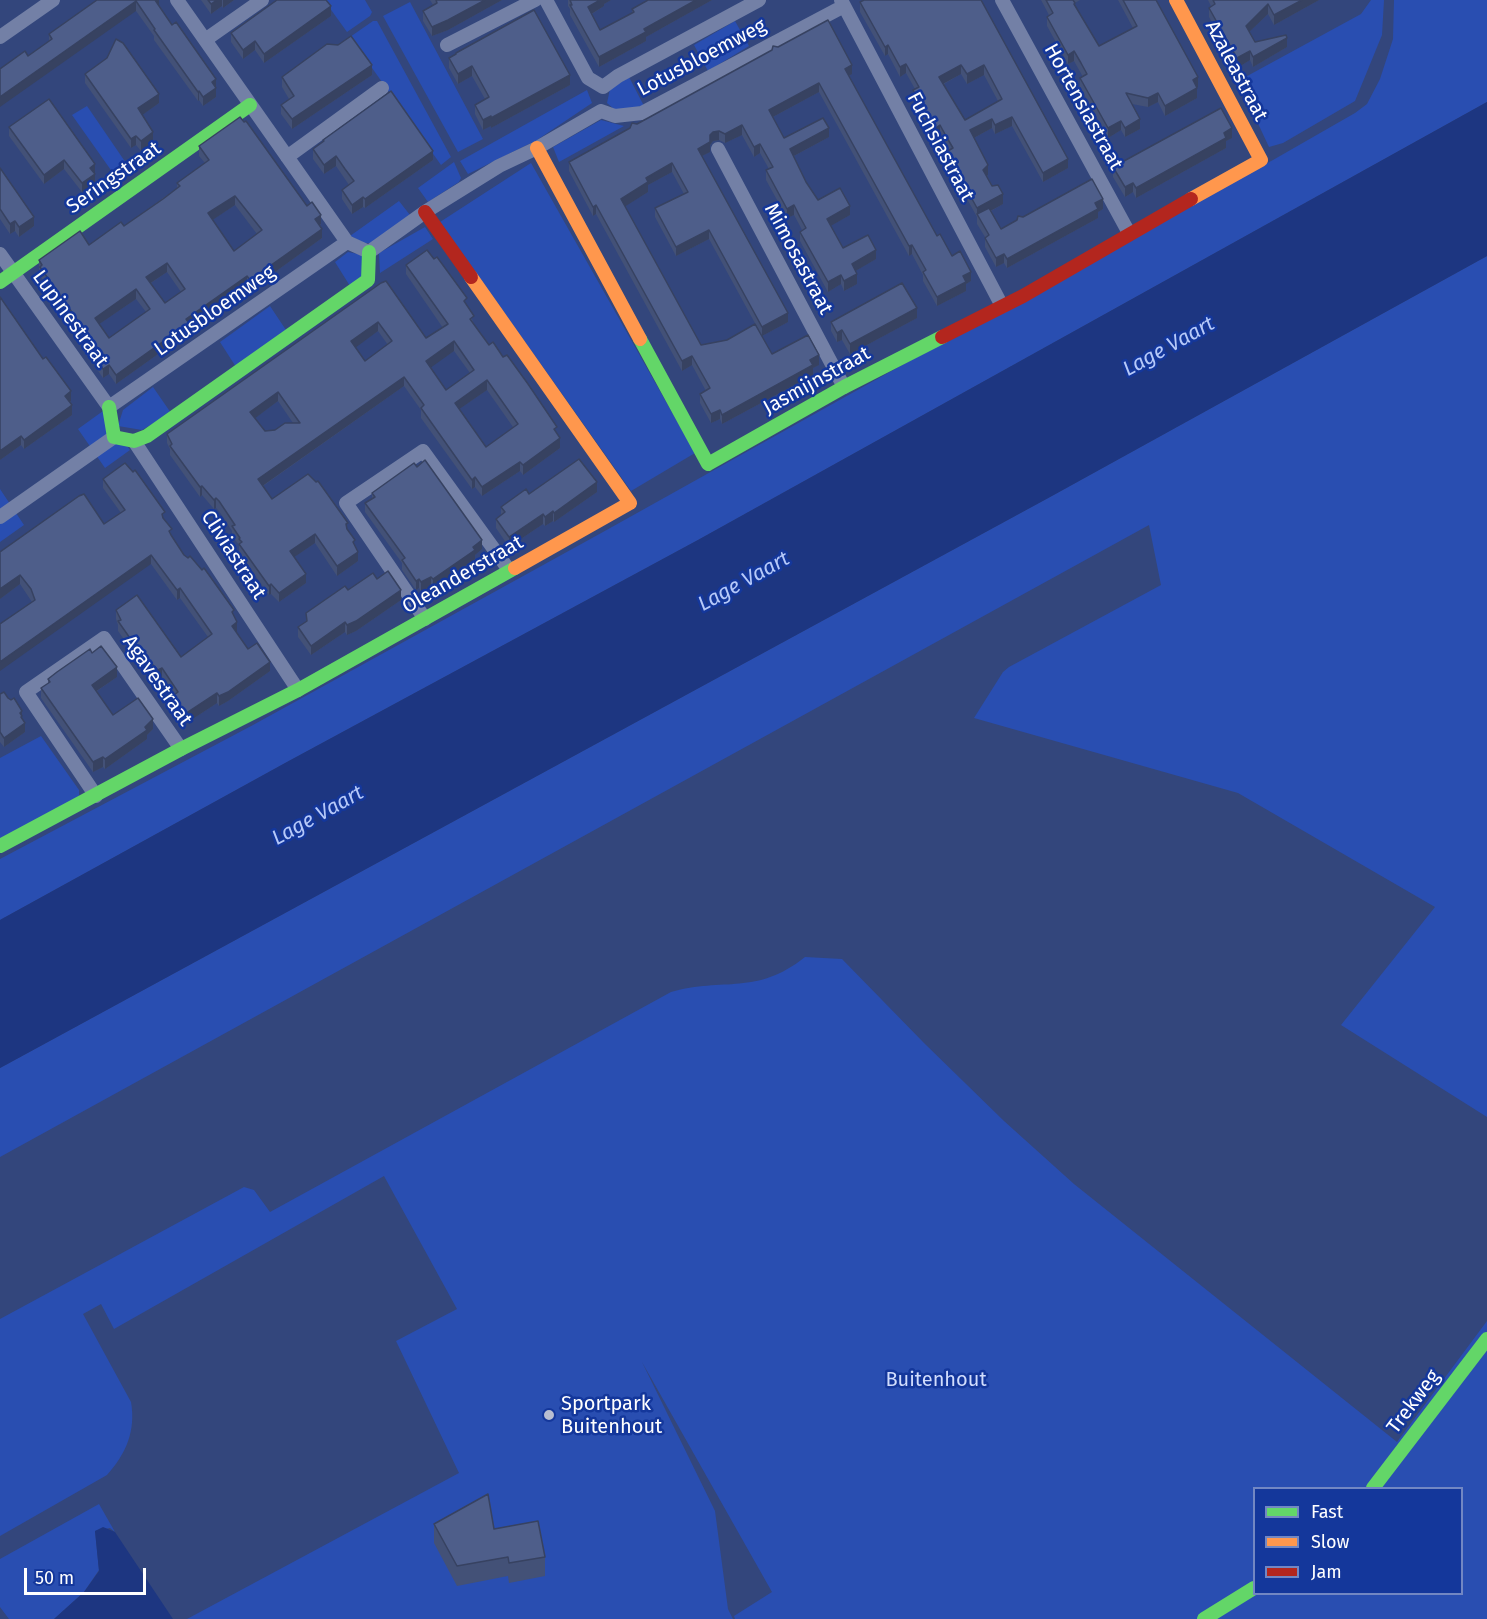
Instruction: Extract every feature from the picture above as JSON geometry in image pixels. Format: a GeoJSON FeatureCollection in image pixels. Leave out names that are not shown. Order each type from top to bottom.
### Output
{"type":"FeatureCollection","features":[{"type":"Feature","properties":{"kind":"street"},"geometry":{"type":"LineString","coordinates":[[0,37],[53,0]]}},
{"type":"Feature","properties":{"kind":"street"},"geometry":{"type":"LineString","coordinates":[[177,0],[347,242],[369,252]]}},
{"type":"Feature","properties":{"kind":"street"},"geometry":{"type":"LineString","coordinates":[[205,40],[262,0]]}},
{"type":"Feature","properties":{"kind":"street"},"geometry":{"type":"LineString","coordinates":[[447,45],[535,0]]}},
{"type":"Feature","properties":{"kind":"street"},"geometry":{"type":"LineString","coordinates":[[369,252],[425,212],[499,166],[537,148],[601,111],[603,87],[588,78],[546,0]]}},
{"type":"Feature","properties":{"kind":"street","name":"Lotusbloemweg"},"geometry":{"type":"LineString","coordinates":[[603,87],[618,76],[759,0]]}},
{"type":"Feature","properties":{"kind":"street","name":"Hortensiastraat"},"geometry":{"type":"LineString","coordinates":[[1002,0],[1129,233]]}},
{"type":"Feature","properties":{"kind":"street","name":"Azaleastraat"},"geometry":{"type":"LineString","coordinates":[[1176,0],[1261,160]]}},
{"type":"Feature","properties":{"kind":"street","name":"Lotusbloemweg"},"geometry":{"type":"LineString","coordinates":[[601,111],[615,116],[642,112],[842,3]]}},
{"type":"Feature","properties":{"kind":"street","name":"Fuchsiastraat"},"geometry":{"type":"LineString","coordinates":[[842,3],[1002,306]]}},
{"type":"Feature","properties":{"kind":"street"},"geometry":{"type":"LineString","coordinates":[[287,157],[382,88]]}},
{"type":"Feature","properties":{"kind":"street","name":"Seringstraat"},"geometry":{"type":"LineString","coordinates":[[0,282],[250,105]]}},
{"type":"Feature","properties":{"kind":"street","name":"Jasmijnstraat"},"geometry":{"type":"LineString","coordinates":[[537,148],[708,464],[844,387],[1002,306],[1261,160]]}},
{"type":"Feature","properties":{"kind":"street","name":"Mimosastraat"},"geometry":{"type":"LineString","coordinates":[[718,149],[844,387]]}},
{"type":"Feature","properties":{"kind":"street","name":"Oleanderstraat"},"geometry":{"type":"LineString","coordinates":[[0,846],[181,749],[298,690],[630,504],[425,212]]}},
{"type":"Feature","properties":{"kind":"street","name":"Lotusbloemweg"},"geometry":{"type":"LineString","coordinates":[[109,407],[347,242]]}},
{"type":"Feature","properties":{"kind":"street"},"geometry":{"type":"LineString","coordinates":[[0,517],[114,437],[134,441],[147,436],[368,280],[369,252]]}},
{"type":"Feature","properties":{"kind":"street","name":"Lupinestraat"},"geometry":{"type":"LineString","coordinates":[[0,254],[109,407]]}},
{"type":"Feature","properties":{"kind":"street"},"geometry":{"type":"LineString","coordinates":[[109,407],[114,437]]}},
{"type":"Feature","properties":{"kind":"street","name":"Cliviastraat"},"geometry":{"type":"LineString","coordinates":[[134,441],[298,690]]}},
{"type":"Feature","properties":{"kind":"street"},"geometry":{"type":"LineString","coordinates":[[425,619],[346,503],[423,451],[509,570]]}},
{"type":"Feature","properties":{"kind":"street","name":"Agavestraat"},"geometry":{"type":"LineString","coordinates":[[96,796],[26,692],[104,638],[181,749]]}},
{"type":"Feature","properties":{"kind":"street","name":"Trekweg"},"geometry":{"type":"LineString","coordinates":[[1373,1487],[1487,1339]]}},
{"type":"Feature","properties":{"kind":"street"},"geometry":{"type":"LineString","coordinates":[[1204,1619],[1253,1589]]}},
{"type":"Feature","properties":{"kind":"green space"},"geometry":{"type":"Polygon","coordinates":[[[324,0],[365,0],[372,12],[370,16],[347,32],[324,0]]]}},
{"type":"Feature","properties":{"kind":"green space"},"geometry":{"type":"Polygon","coordinates":[[[1371,0],[1384,0],[1382,35],[1355,101],[1283,143],[1269,147],[1238,81],[1361,14],[1371,0]]]}},
{"type":"Feature","properties":{"kind":"green space"},"geometry":{"type":"Polygon","coordinates":[[[1394,0],[1487,0],[1487,102],[698,540],[0,920],[0,859],[253,725],[1355,113],[1367,104],[1380,79],[1393,39],[1394,0]]]}},
{"type":"Feature","properties":{"kind":"green space"},"geometry":{"type":"Polygon","coordinates":[[[410,2],[483,139],[458,152],[383,16],[410,2]]]}},
{"type":"Feature","properties":{"kind":"green space"},"geometry":{"type":"Polygon","coordinates":[[[373,21],[377,21],[451,157],[441,165],[350,37],[373,21]]]}},
{"type":"Feature","properties":{"kind":"green space"},"geometry":{"type":"Polygon","coordinates":[[[735,21],[749,46],[708,71],[694,45],[735,21]]]}},
{"type":"Feature","properties":{"kind":"green space"},"geometry":{"type":"Polygon","coordinates":[[[629,77],[644,106],[615,110],[607,103],[610,89],[629,77]]]}},
{"type":"Feature","properties":{"kind":"green space"},"geometry":{"type":"Polygon","coordinates":[[[587,90],[592,103],[537,140],[468,174],[460,161],[587,90]]]}},
{"type":"Feature","properties":{"kind":"green space"},"geometry":{"type":"Polygon","coordinates":[[[87,106],[126,163],[113,173],[72,115],[87,106]]]}},
{"type":"Feature","properties":{"kind":"green space"},"geometry":{"type":"Polygon","coordinates":[[[601,120],[624,126],[559,162],[553,147],[601,120]]]}},
{"type":"Feature","properties":{"kind":"green space"},"geometry":{"type":"Polygon","coordinates":[[[454,162],[461,178],[459,182],[428,202],[418,188],[454,162]]]}},
{"type":"Feature","properties":{"kind":"green space"},"geometry":{"type":"Polygon","coordinates":[[[531,163],[695,453],[631,491],[440,222],[531,163]]]}},
{"type":"Feature","properties":{"kind":"green space"},"geometry":{"type":"Polygon","coordinates":[[[399,201],[410,215],[372,243],[364,243],[350,236],[399,201]]]}},
{"type":"Feature","properties":{"kind":"green space"},"geometry":{"type":"Polygon","coordinates":[[[425,227],[433,239],[380,273],[379,253],[425,227]]]}},
{"type":"Feature","properties":{"kind":"green space"},"geometry":{"type":"Polygon","coordinates":[[[348,252],[363,255],[363,276],[350,286],[335,262],[348,252]]]}},
{"type":"Feature","properties":{"kind":"green space"},"geometry":{"type":"Polygon","coordinates":[[[1487,256],[1487,1117],[1341,1025],[1435,907],[1238,793],[974,718],[1003,672],[1009,667],[1161,585],[1149,525],[0,1157],[0,1068],[1050,497],[1487,256]]]}},
{"type":"Feature","properties":{"kind":"green space"},"geometry":{"type":"Polygon","coordinates":[[[270,306],[286,330],[236,367],[220,342],[270,306]]]}},
{"type":"Feature","properties":{"kind":"green space"},"geometry":{"type":"Polygon","coordinates":[[[153,387],[171,413],[142,430],[118,426],[123,410],[153,387]]]}},
{"type":"Feature","properties":{"kind":"green space"},"geometry":{"type":"Polygon","coordinates":[[[103,411],[130,450],[105,468],[78,429],[103,411]]]}},
{"type":"Feature","properties":{"kind":"green space"},"geometry":{"type":"Polygon","coordinates":[[[0,489],[24,525],[0,542],[0,489]]]}},
{"type":"Feature","properties":{"kind":"green space"},"geometry":{"type":"Polygon","coordinates":[[[41,736],[79,790],[79,800],[0,843],[0,758],[41,736]]]}},
{"type":"Feature","properties":{"kind":"green space","name":"Buitenhout"},"geometry":{"type":"Polygon","coordinates":[[[805,957],[842,959],[1004,1121],[1074,1184],[1397,1442],[1487,1321],[1487,1619],[735,1619],[734,1616],[772,1592],[642,1362],[715,1511],[728,1609],[733,1619],[187,1619],[459,1473],[396,1341],[457,1309],[384,1176],[114,1329],[101,1304],[83,1314],[131,1402],[132,1423],[128,1441],[119,1459],[107,1475],[0,1536],[0,1319],[244,1187],[254,1190],[270,1212],[671,992],[739,984],[771,977],[805,957]]]}},
{"type":"Feature","properties":{"kind":"green space"},"geometry":{"type":"Polygon","coordinates":[[[99,1504],[115,1532],[110,1528],[95,1531],[99,1570],[84,1592],[54,1619],[9,1619],[0,1607],[0,1559],[99,1504]]]}},
{"type":"Feature","properties":{"kind":"water","name":"Lage Vaart"},"geometry":{"type":"Polygon","coordinates":[[[1487,102],[1487,256],[1050,497],[0,1068],[0,920],[698,540],[1487,102]]]}},
{"type":"Feature","properties":{"kind":"water"},"geometry":{"type":"Polygon","coordinates":[[[103,1527],[115,1532],[173,1619],[54,1619],[84,1592],[99,1571],[95,1531],[103,1527]]]}},
{"type":"Feature","properties":{"kind":"building"},"geometry":{"type":"Polygon","coordinates":[[[97,0],[155,0],[172,25],[176,22],[216,79],[212,82],[216,88],[203,97],[198,92],[136,1],[0,97],[0,69],[25,51],[28,56],[52,39],[49,34],[97,0]]]}},
{"type":"Feature","properties":{"kind":"building"},"geometry":{"type":"Polygon","coordinates":[[[277,0],[326,0],[331,6],[264,54],[255,41],[243,50],[231,33],[277,0]]]}},
{"type":"Feature","properties":{"kind":"building"},"geometry":{"type":"Polygon","coordinates":[[[436,0],[485,0],[432,27],[423,11],[437,3],[436,0]]]}},
{"type":"Feature","properties":{"kind":"building"},"geometry":{"type":"Polygon","coordinates":[[[570,0],[600,0],[588,7],[600,30],[634,12],[632,9],[648,0],[696,0],[644,29],[646,32],[599,57],[570,5],[572,5],[570,0]]]}},
{"type":"Feature","properties":{"kind":"building"},"geometry":{"type":"Polygon","coordinates":[[[864,0],[981,0],[1068,159],[1043,173],[1012,117],[995,125],[992,119],[970,130],[988,165],[983,170],[992,186],[998,185],[1003,194],[977,208],[946,152],[953,148],[940,125],[934,129],[913,90],[919,87],[906,64],[900,67],[888,45],[885,47],[860,2],[864,0]],[[961,65],[939,77],[965,120],[1002,99],[984,65],[967,74],[961,65]]]}},
{"type":"Feature","properties":{"kind":"building"},"geometry":{"type":"Polygon","coordinates":[[[1046,0],[1073,0],[1099,46],[1137,26],[1123,0],[1156,0],[1198,77],[1193,80],[1197,88],[1165,106],[1158,93],[1148,98],[1126,93],[1140,119],[1125,128],[1121,121],[1108,128],[1080,78],[1087,74],[1081,63],[1074,51],[1068,55],[1047,17],[1053,13],[1046,0]]]}},
{"type":"Feature","properties":{"kind":"building"},"geometry":{"type":"Polygon","coordinates":[[[1213,0],[1302,0],[1274,15],[1268,4],[1246,26],[1255,42],[1286,35],[1287,38],[1253,57],[1250,51],[1237,58],[1209,8],[1215,4],[1213,0]]]}},
{"type":"Feature","properties":{"kind":"building"},"geometry":{"type":"Polygon","coordinates":[[[534,10],[570,75],[491,118],[491,116],[483,120],[475,105],[489,97],[472,66],[458,74],[449,58],[534,10]]]}},
{"type":"Feature","properties":{"kind":"building"},"geometry":{"type":"Polygon","coordinates":[[[828,20],[852,65],[845,69],[937,236],[940,234],[952,256],[960,251],[971,272],[963,276],[966,282],[937,297],[923,272],[926,270],[912,245],[909,246],[819,83],[769,110],[784,138],[823,118],[829,128],[790,149],[806,182],[818,200],[840,188],[850,206],[827,219],[843,248],[868,235],[876,250],[852,264],[857,274],[844,281],[841,275],[828,282],[800,232],[806,228],[794,205],[787,209],[766,170],[773,167],[760,144],[754,147],[742,125],[725,134],[719,131],[713,132],[710,135],[710,142],[698,149],[788,313],[762,327],[709,230],[676,247],[655,208],[688,192],[672,163],[646,178],[648,182],[621,199],[701,345],[727,340],[755,324],[772,354],[808,335],[819,355],[810,360],[813,365],[722,415],[720,410],[711,414],[700,394],[710,388],[692,356],[682,361],[596,205],[593,207],[569,162],[630,128],[632,123],[637,124],[772,50],[773,46],[778,47],[828,20]]]}},
{"type":"Feature","properties":{"kind":"building"},"geometry":{"type":"Polygon","coordinates":[[[351,36],[372,65],[292,119],[281,105],[294,96],[282,77],[327,44],[338,45],[351,36]]]}},
{"type":"Feature","properties":{"kind":"building"},"geometry":{"type":"Polygon","coordinates":[[[116,39],[123,43],[159,94],[138,108],[153,132],[141,141],[136,136],[131,139],[85,74],[107,58],[116,39]]]}},
{"type":"Feature","properties":{"kind":"building"},"geometry":{"type":"Polygon","coordinates":[[[391,91],[433,151],[365,199],[363,197],[352,205],[342,190],[354,181],[336,156],[324,165],[313,149],[391,91]]]}},
{"type":"Feature","properties":{"kind":"building"},"geometry":{"type":"Polygon","coordinates":[[[49,99],[95,164],[90,168],[95,174],[82,183],[64,160],[44,175],[9,127],[49,99]]]}},
{"type":"Feature","properties":{"kind":"building"},"geometry":{"type":"Polygon","coordinates":[[[1221,108],[1232,128],[1224,133],[1226,138],[1136,188],[1133,183],[1125,187],[1113,167],[1221,108]]]}},
{"type":"Feature","properties":{"kind":"building"},"geometry":{"type":"Polygon","coordinates":[[[240,117],[244,122],[246,121],[307,206],[312,202],[321,215],[315,219],[322,229],[250,280],[247,276],[186,319],[189,323],[116,375],[109,365],[103,369],[94,356],[100,352],[40,267],[42,265],[39,260],[80,231],[89,245],[121,222],[124,226],[163,199],[180,186],[177,183],[209,160],[199,146],[240,117]],[[235,196],[208,213],[234,251],[262,230],[235,196]],[[167,263],[146,277],[165,303],[185,289],[167,263]],[[136,289],[95,318],[109,338],[150,309],[136,289]]]}},
{"type":"Feature","properties":{"kind":"building"},"geometry":{"type":"Polygon","coordinates":[[[0,168],[34,217],[19,227],[15,221],[10,224],[0,209],[0,168]]]}},
{"type":"Feature","properties":{"kind":"building"},"geometry":{"type":"Polygon","coordinates":[[[1092,179],[1103,199],[1095,203],[1098,209],[1007,259],[1004,254],[996,258],[985,238],[989,235],[977,214],[989,208],[1001,229],[1017,220],[1018,216],[1023,217],[1092,179]]]}},
{"type":"Feature","properties":{"kind":"building"},"geometry":{"type":"Polygon","coordinates":[[[427,250],[434,259],[437,257],[467,298],[464,301],[474,316],[470,319],[489,345],[493,342],[503,357],[507,355],[557,427],[554,429],[560,438],[523,465],[520,462],[482,487],[475,477],[472,480],[421,408],[424,405],[404,377],[258,479],[272,499],[308,474],[316,482],[318,481],[348,523],[346,524],[347,529],[355,540],[353,542],[358,552],[337,566],[315,534],[290,551],[306,574],[279,593],[271,584],[269,586],[239,544],[242,542],[232,526],[235,525],[219,501],[216,498],[214,500],[202,486],[200,487],[170,446],[172,444],[167,434],[386,281],[426,338],[448,324],[406,265],[427,250]],[[378,322],[351,341],[365,361],[392,341],[378,322]],[[454,341],[426,361],[446,390],[474,370],[454,341]],[[487,380],[455,403],[486,447],[518,424],[487,380]],[[278,392],[250,412],[265,431],[275,430],[285,423],[300,423],[278,392]]]}},
{"type":"Feature","properties":{"kind":"building"},"geometry":{"type":"Polygon","coordinates":[[[902,283],[917,308],[850,344],[842,330],[837,333],[831,322],[902,283]]]}},
{"type":"Feature","properties":{"kind":"building"},"geometry":{"type":"Polygon","coordinates":[[[0,297],[43,359],[46,357],[71,391],[65,396],[72,405],[24,440],[21,436],[0,451],[0,297]]]}},
{"type":"Feature","properties":{"kind":"building"},"geometry":{"type":"Polygon","coordinates":[[[579,459],[597,482],[554,513],[553,511],[545,517],[543,514],[509,537],[496,519],[505,512],[501,507],[526,489],[529,494],[579,459]]]}},
{"type":"Feature","properties":{"kind":"building"},"geometry":{"type":"Polygon","coordinates":[[[425,460],[482,540],[473,547],[475,550],[433,579],[431,577],[421,582],[419,579],[416,581],[402,560],[405,558],[365,503],[375,497],[372,493],[414,463],[417,467],[425,460]]]}},
{"type":"Feature","properties":{"kind":"building"},"geometry":{"type":"Polygon","coordinates":[[[125,463],[133,472],[135,470],[165,512],[162,514],[163,518],[172,529],[169,531],[184,555],[188,558],[190,556],[202,570],[204,568],[234,610],[232,612],[237,622],[232,626],[248,649],[257,643],[270,662],[228,692],[219,696],[217,693],[182,716],[170,698],[178,692],[162,668],[158,670],[150,662],[148,664],[118,621],[121,620],[116,610],[137,595],[181,657],[212,634],[180,588],[177,590],[151,555],[0,662],[0,624],[35,600],[31,589],[20,575],[0,589],[0,552],[84,494],[104,524],[125,510],[103,479],[125,463]]]}},
{"type":"Feature","properties":{"kind":"building"},"geometry":{"type":"Polygon","coordinates":[[[388,571],[401,590],[356,621],[347,625],[345,622],[311,646],[298,627],[307,621],[306,613],[345,586],[348,590],[373,573],[377,579],[388,571]]]}},
{"type":"Feature","properties":{"kind":"building"},"geometry":{"type":"Polygon","coordinates":[[[101,646],[117,667],[92,685],[113,715],[138,698],[153,719],[145,727],[147,730],[105,759],[103,757],[93,762],[41,688],[50,682],[48,679],[57,672],[90,649],[92,653],[101,646]]]}},
{"type":"Feature","properties":{"kind":"building"},"geometry":{"type":"Polygon","coordinates":[[[4,692],[11,700],[14,698],[22,711],[21,717],[25,723],[4,738],[0,732],[0,694],[4,692]]]}},
{"type":"Feature","properties":{"kind":"building"},"geometry":{"type":"Polygon","coordinates":[[[488,1494],[494,1529],[538,1521],[545,1557],[509,1563],[508,1557],[457,1566],[434,1524],[488,1494]]]}},
{"type":"Feature","properties":{"kind":"traffic: fast"},"geometry":{"type":"LineString","coordinates":[[0,282],[250,105]]}},
{"type":"Feature","properties":{"kind":"traffic: fast"},"geometry":{"type":"LineString","coordinates":[[109,407],[114,437],[134,441],[147,436],[368,280],[369,252]]}},
{"type":"Feature","properties":{"kind":"traffic: fast"},"geometry":{"type":"LineString","coordinates":[[640,339],[708,464],[844,387],[942,337]]}},
{"type":"Feature","properties":{"kind":"traffic: fast"},"geometry":{"type":"LineString","coordinates":[[0,846],[181,749],[298,690],[515,568]]}},
{"type":"Feature","properties":{"kind":"traffic: fast"},"geometry":{"type":"LineString","coordinates":[[1374,1487],[1487,1339]]}},
{"type":"Feature","properties":{"kind":"traffic: fast"},"geometry":{"type":"LineString","coordinates":[[1204,1619],[1253,1589]]}},
{"type":"Feature","properties":{"kind":"traffic: slow"},"geometry":{"type":"LineString","coordinates":[[1176,0],[1261,160],[1191,199]]}},
{"type":"Feature","properties":{"kind":"traffic: slow"},"geometry":{"type":"LineString","coordinates":[[537,148],[640,339]]}},
{"type":"Feature","properties":{"kind":"traffic: slow"},"geometry":{"type":"LineString","coordinates":[[471,277],[630,503],[515,568]]}},
{"type":"Feature","properties":{"kind":"traffic: jam"},"geometry":{"type":"LineString","coordinates":[[942,337],[1023,296],[1191,199]]}},
{"type":"Feature","properties":{"kind":"traffic: jam"},"geometry":{"type":"LineString","coordinates":[[425,212],[471,277]]}},
{"type":"Feature","properties":{"kind":"place","name":"Sportpark Buitenhout"},"geometry":{"type":"Point","coordinates":[549,1415]}}]}
